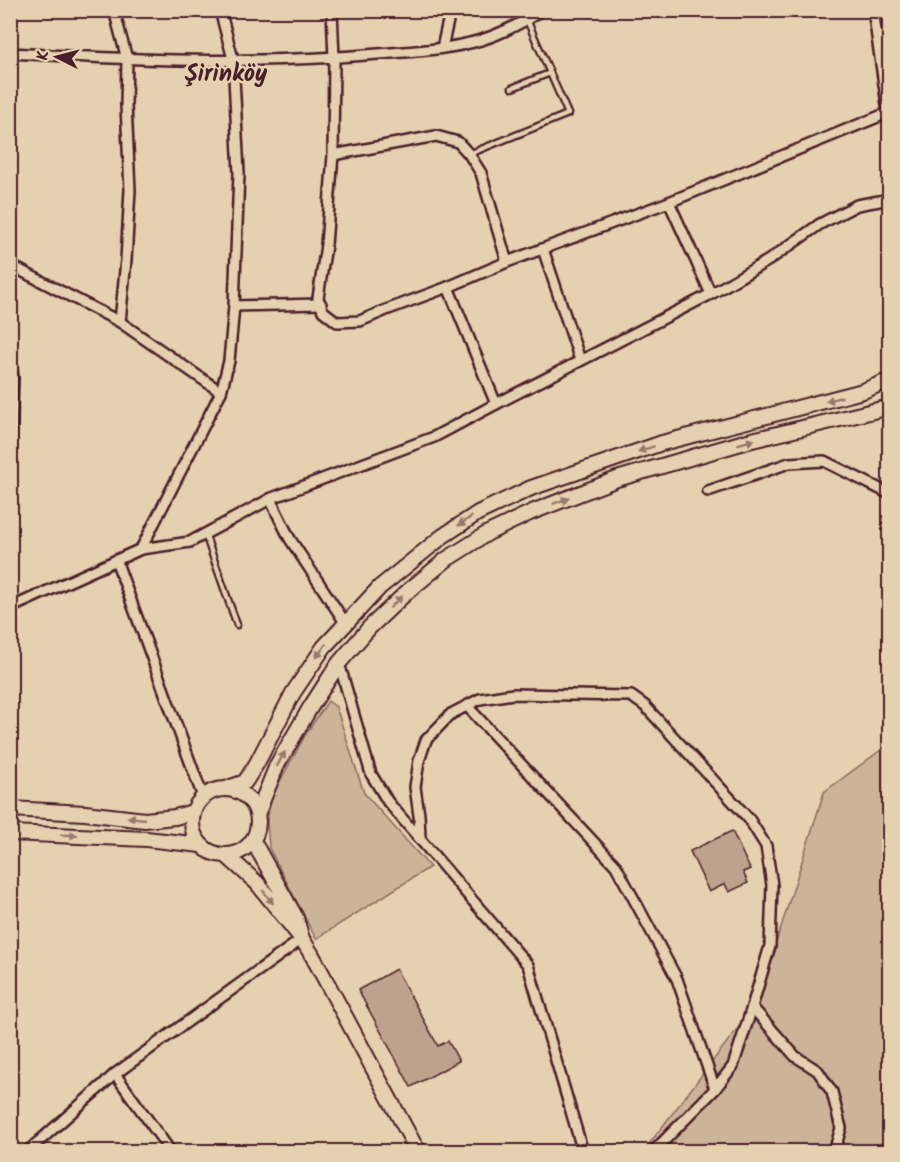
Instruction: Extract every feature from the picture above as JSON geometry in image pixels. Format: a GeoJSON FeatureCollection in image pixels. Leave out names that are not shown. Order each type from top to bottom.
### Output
{"type":"FeatureCollection","features":[{"type":"Feature","properties":{"kind":"main road"},"geometry":{"type":"LineString","coordinates":[[201,846],[193,830],[192,821],[198,802],[206,794],[217,789],[245,782],[257,764],[293,693],[324,647],[380,587],[443,536],[478,513],[531,488],[662,444],[863,391],[890,380]]}},
{"type":"Feature","properties":{"kind":"main road"},"geometry":{"type":"LineString","coordinates":[[258,812],[278,765],[339,663],[370,627],[447,559],[488,533],[532,512],[617,479],[759,439],[890,407]]}},
{"type":"Feature","properties":{"kind":"main road"},"geometry":{"type":"LineString","coordinates":[[10,833],[146,839],[201,846],[218,855],[237,854],[253,841],[259,822],[258,812],[246,795],[228,788]]}},
{"type":"Feature","properties":{"kind":"main road"},"geometry":{"type":"LineString","coordinates":[[10,809],[86,813],[145,820],[175,818],[193,812]]}},
{"type":"Feature","properties":{"kind":"main road"},"geometry":{"type":"LineString","coordinates":[[253,841],[296,918],[302,939]]}},
{"type":"Feature","properties":{"kind":"main road"},"geometry":{"type":"LineString","coordinates":[[227,855],[257,882],[302,939],[419,1150]]}},
{"type":"Feature","properties":{"kind":"street"},"geometry":{"type":"LineString","coordinates":[[114,10],[127,59],[126,105],[130,190],[120,322]]}},
{"type":"Feature","properties":{"kind":"street"},"geometry":{"type":"LineString","coordinates":[[141,549],[221,392],[229,361],[234,306],[239,173],[233,60],[220,10]]}},
{"type":"Feature","properties":{"kind":"street"},"geometry":{"type":"LineString","coordinates":[[332,10],[333,155],[326,245],[318,298],[323,311],[337,322],[360,321],[507,262],[669,202],[888,112]]}},
{"type":"Feature","properties":{"kind":"street"},"geometry":{"type":"LineString","coordinates":[[442,48],[448,21],[447,10]]}},
{"type":"Feature","properties":{"kind":"street"},"geometry":{"type":"LineString","coordinates":[[10,53],[127,59],[334,58],[442,48],[481,40],[517,27],[542,10]]}},
{"type":"Feature","properties":{"kind":"street"},"geometry":{"type":"LineString","coordinates":[[873,10],[890,125]]}},
{"type":"Feature","properties":{"kind":"street"},"geometry":{"type":"LineString","coordinates":[[333,155],[436,136],[458,142],[481,173],[507,262]]}},
{"type":"Feature","properties":{"kind":"street"},"geometry":{"type":"LineString","coordinates":[[10,608],[141,549],[190,542],[270,499],[434,437],[711,294],[769,260],[820,224],[857,205],[890,199]]}},
{"type":"Feature","properties":{"kind":"street"},"geometry":{"type":"LineString","coordinates":[[669,202],[711,294]]}},
{"type":"Feature","properties":{"kind":"street"},"geometry":{"type":"LineString","coordinates":[[543,249],[580,360]]}},
{"type":"Feature","properties":{"kind":"street"},"geometry":{"type":"LineString","coordinates":[[10,265],[120,322],[221,392]]}},
{"type":"Feature","properties":{"kind":"street"},"geometry":{"type":"LineString","coordinates":[[448,287],[496,404]]}},
{"type":"Feature","properties":{"kind":"street"},"geometry":{"type":"LineString","coordinates":[[234,306],[321,304]]}},
{"type":"Feature","properties":{"kind":"street"},"geometry":{"type":"LineString","coordinates":[[10,356],[13,378],[10,451]]}},
{"type":"Feature","properties":{"kind":"street"},"geometry":{"type":"LineString","coordinates":[[708,491],[789,463],[824,460],[890,494]]}},
{"type":"Feature","properties":{"kind":"street"},"geometry":{"type":"LineString","coordinates":[[270,499],[290,539],[346,624]]}},
{"type":"Feature","properties":{"kind":"street"},"geometry":{"type":"LineString","coordinates":[[116,560],[203,797]]}},
{"type":"Feature","properties":{"kind":"street"},"geometry":{"type":"LineString","coordinates":[[339,663],[371,774],[388,802],[528,965],[583,1152]]}},
{"type":"Feature","properties":{"kind":"street"},"geometry":{"type":"LineString","coordinates":[[420,838],[415,787],[419,761],[426,740],[451,714],[480,699],[513,694],[631,696],[645,706],[749,819],[766,846],[772,885],[770,946],[733,1066],[715,1089],[653,1152]]}},
{"type":"Feature","properties":{"kind":"street"},"geometry":{"type":"LineString","coordinates":[[467,706],[616,867],[677,979],[715,1089]]}},
{"type":"Feature","properties":{"kind":"street"},"geometry":{"type":"LineString","coordinates":[[27,1152],[116,1074],[302,939]]}},
{"type":"Feature","properties":{"kind":"street"},"geometry":{"type":"LineString","coordinates":[[752,1007],[795,1056],[818,1071],[832,1092],[841,1128],[834,1152]]}},
{"type":"Feature","properties":{"kind":"street"},"geometry":{"type":"LineString","coordinates":[[116,1074],[171,1152]]}},
{"type":"Feature","properties":{"kind":"lane"},"geometry":{"type":"LineString","coordinates":[[469,154],[568,114],[527,20]]}},
{"type":"Feature","properties":{"kind":"lane"},"geometry":{"type":"LineString","coordinates":[[512,88],[550,73]]}},
{"type":"Feature","properties":{"kind":"lane"},"geometry":{"type":"LineString","coordinates":[[205,534],[237,625]]}},
{"type":"Feature","properties":{"kind":"shaded area"},"geometry":{"type":"Polygon","coordinates":[[[328,701],[336,707],[364,793],[430,867],[316,939],[269,848],[267,821],[272,796],[306,734],[328,701]]]}},
{"type":"Feature","properties":{"kind":"shaded area"},"geometry":{"type":"Polygon","coordinates":[[[889,744],[889,1151],[643,1152],[757,1003],[824,792],[889,744]]]}},
{"type":"Feature","properties":{"kind":"building"},"geometry":{"type":"Polygon","coordinates":[[[732,831],[750,869],[743,872],[748,883],[729,892],[725,884],[709,892],[690,851],[732,831]]]}},
{"type":"Feature","properties":{"kind":"building"},"geometry":{"type":"Polygon","coordinates":[[[396,969],[438,1046],[448,1041],[459,1061],[411,1087],[358,990],[396,969]]]}},
{"type":"Feature","properties":{"kind":"district","name":"Şirinköy"},"geometry":{"type":"Point","coordinates":[226,73]}}]}
